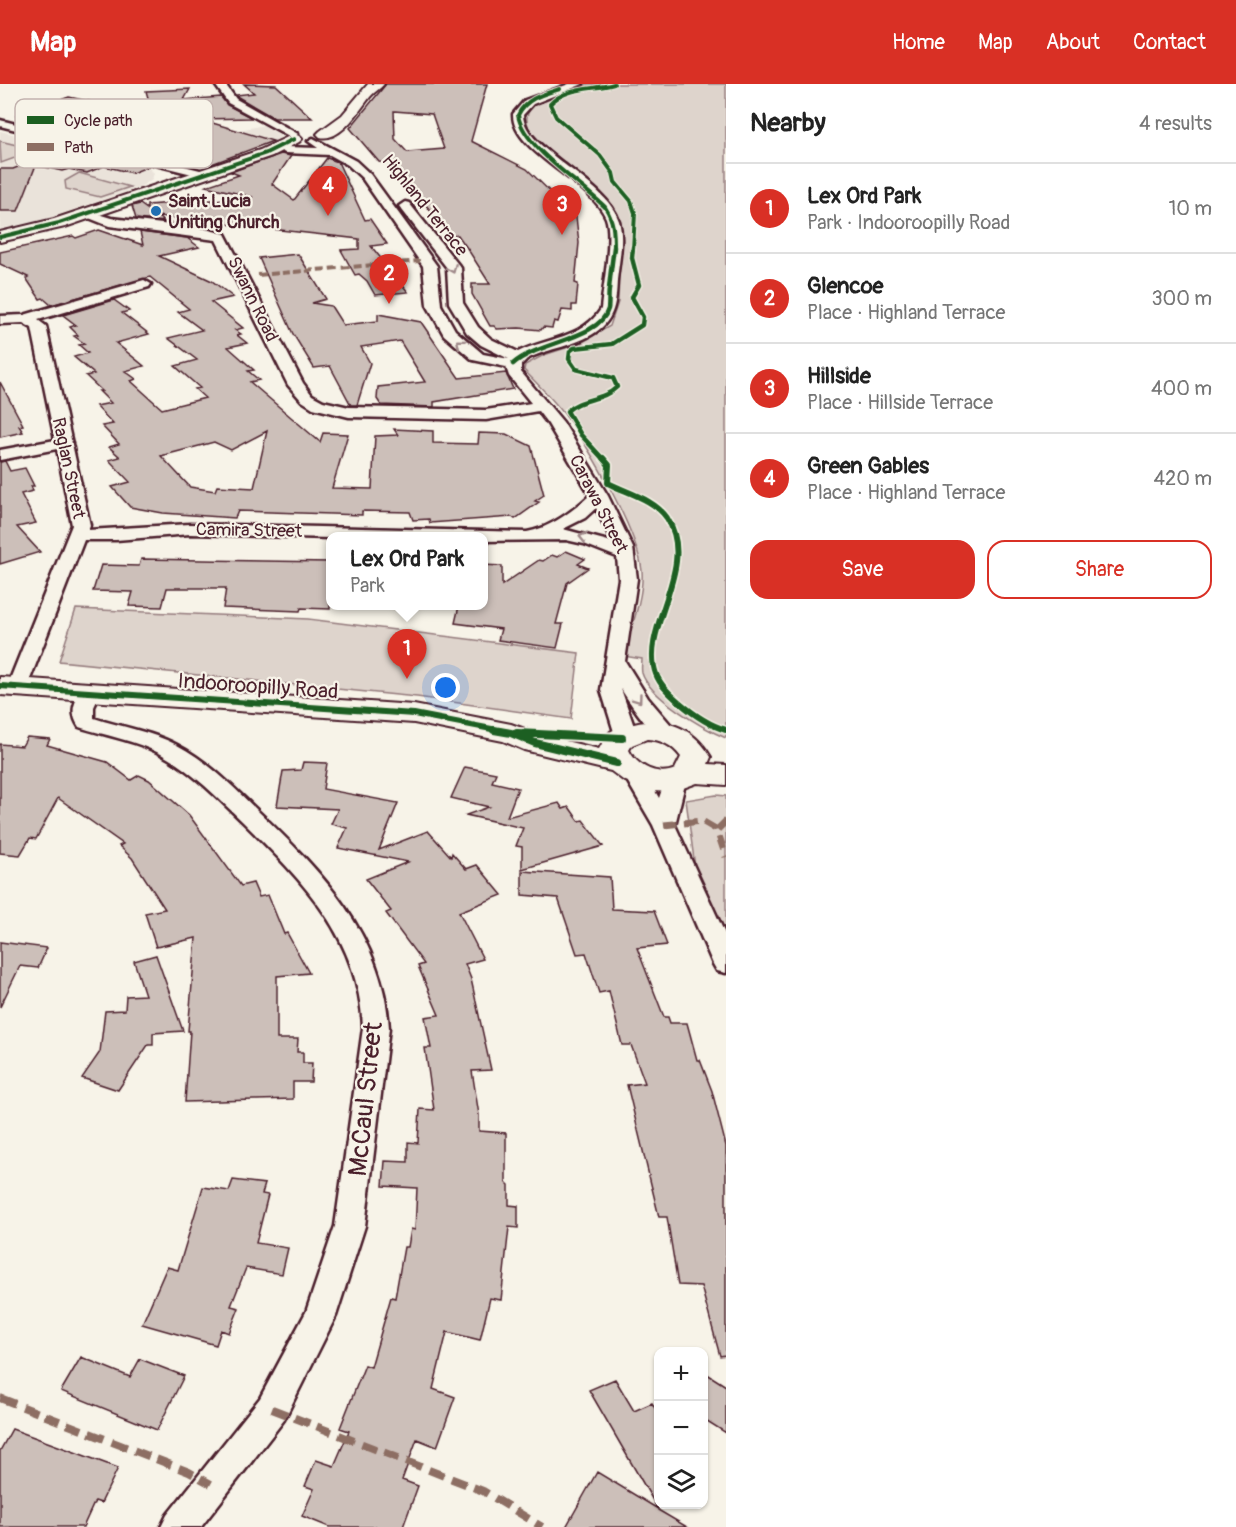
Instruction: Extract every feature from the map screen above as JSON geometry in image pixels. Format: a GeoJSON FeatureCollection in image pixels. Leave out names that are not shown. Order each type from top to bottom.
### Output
{"type":"FeatureCollection","features":[{"type":"Feature","properties":{"kind":"main road"},"geometry":{"type":"LineString","coordinates":[[307,138],[331,121],[364,84]]}},
{"type":"Feature","properties":{"kind":"main road"},"geometry":{"type":"LineString","coordinates":[[0,237],[48,227],[307,138],[347,118],[367,92],[377,84]]}},
{"type":"Feature","properties":{"kind":"main road","name":"Indooroopilly Road"},"geometry":{"type":"LineString","coordinates":[[9,687],[404,713],[511,733],[535,743],[625,753]]}},
{"type":"Feature","properties":{"kind":"main road"},"geometry":{"type":"LineString","coordinates":[[686,767],[686,742],[666,732],[645,730],[625,753],[649,781],[726,755]]}},
{"type":"Feature","properties":{"kind":"main road"},"geometry":{"type":"LineString","coordinates":[[686,767],[726,775]]}},
{"type":"Feature","properties":{"kind":"street"},"geometry":{"type":"LineString","coordinates":[[517,361],[588,330],[604,318],[608,309],[615,231],[612,218],[605,205],[529,139],[518,122],[518,114],[529,102],[578,84]]}},
{"type":"Feature","properties":{"kind":"street","name":"Highland Terrace"},"geometry":{"type":"LineString","coordinates":[[222,85],[232,101],[334,152],[352,163],[366,176],[430,266],[434,305],[449,332],[478,357],[517,361]]}},
{"type":"Feature","properties":{"kind":"street"},"geometry":{"type":"LineString","coordinates":[[0,123],[15,127]]}},
{"type":"Feature","properties":{"kind":"street","name":"Highland Terrace"},"geometry":{"type":"LineString","coordinates":[[307,138],[364,161],[393,190],[454,268],[456,303],[472,330],[486,342],[517,361]]}},
{"type":"Feature","properties":{"kind":"street"},"geometry":{"type":"LineString","coordinates":[[307,138],[334,152]]}},
{"type":"Feature","properties":{"kind":"street"},"geometry":{"type":"LineString","coordinates":[[180,168],[204,174]]}},
{"type":"Feature","properties":{"kind":"street","name":"Swann Road"},"geometry":{"type":"LineString","coordinates":[[85,214],[109,222],[205,233],[221,237],[296,386],[307,398],[318,405],[333,410],[356,412],[486,415],[502,418],[547,412]]}},
{"type":"Feature","properties":{"kind":"street"},"geometry":{"type":"LineString","coordinates":[[0,320],[25,319],[144,284]]}},
{"type":"Feature","properties":{"kind":"street","name":"Raglan Street"},"geometry":{"type":"LineString","coordinates":[[9,687],[81,525],[81,516],[39,326],[25,319]]}},
{"type":"Feature","properties":{"kind":"street","name":"Carawa Street"},"geometry":{"type":"LineString","coordinates":[[517,361],[514,373],[547,412],[599,496],[626,554],[628,579],[611,690],[625,753],[664,825],[726,964]]}},
{"type":"Feature","properties":{"kind":"street"},"geometry":{"type":"LineString","coordinates":[[0,455],[64,443]]}},
{"type":"Feature","properties":{"kind":"street","name":"Camira Street"},"geometry":{"type":"LineString","coordinates":[[488,549],[507,546],[532,536],[579,513],[599,496]]}},
{"type":"Feature","properties":{"kind":"street","name":"Camira Street"},"geometry":{"type":"LineString","coordinates":[[78,535],[116,535],[190,528],[361,532]]}},
{"type":"Feature","properties":{"kind":"street","name":"Camira Street"},"geometry":{"type":"LineString","coordinates":[[488,535],[566,534],[584,537],[626,554]]}},
{"type":"Feature","properties":{"kind":"street","name":"Camira Street"},"geometry":{"type":"LineString","coordinates":[[116,535],[170,542],[326,547]]}},
{"type":"Feature","properties":{"kind":"street"},"geometry":{"type":"LineString","coordinates":[[616,662],[639,701],[666,732]]}},
{"type":"Feature","properties":{"kind":"street","name":"McCaul Street"},"geometry":{"type":"LineString","coordinates":[[91,692],[82,710],[85,721],[159,745],[187,761],[219,786],[303,869],[338,916],[368,974],[373,995],[376,1028],[350,1226],[320,1316],[272,1409],[179,1527]]}},
{"type":"Feature","properties":{"kind":"street"},"geometry":{"type":"LineString","coordinates":[[664,825],[686,767]]}},
{"type":"Feature","properties":{"kind":"shaded area"},"geometry":{"type":"Polygon","coordinates":[[[588,84],[726,84],[726,738],[678,711],[655,692],[642,673],[642,659],[623,656],[641,592],[642,571],[639,555],[612,492],[577,432],[524,370],[525,365],[544,355],[581,343],[610,326],[618,302],[621,222],[613,206],[597,189],[534,137],[528,125],[528,115],[533,107],[542,100],[588,84]]]}},
{"type":"Feature","properties":{"kind":"shaded area"},"geometry":{"type":"Polygon","coordinates":[[[264,125],[281,136],[276,142],[213,160],[213,136],[264,125]]]}},
{"type":"Feature","properties":{"kind":"shaded area"},"geometry":{"type":"Polygon","coordinates":[[[0,131],[15,135],[15,168],[149,168],[154,173],[152,179],[142,186],[44,220],[0,229],[0,131]]]}},
{"type":"Feature","properties":{"kind":"shaded area"},"geometry":{"type":"Polygon","coordinates":[[[0,141],[15,145],[15,158],[1,163],[0,141]]]}},
{"type":"Feature","properties":{"kind":"shaded area"},"geometry":{"type":"Polygon","coordinates":[[[79,173],[130,187],[100,197],[66,189],[65,181],[79,173]]]}},
{"type":"Feature","properties":{"kind":"shaded area"},"geometry":{"type":"Polygon","coordinates":[[[76,609],[308,619],[579,653],[571,719],[417,697],[59,661],[76,609]]]}},
{"type":"Feature","properties":{"kind":"shaded area"},"geometry":{"type":"Polygon","coordinates":[[[716,795],[726,796],[726,937],[695,867],[686,800],[716,795]]]}},
{"type":"Feature","properties":{"kind":"building"},"geometry":{"type":"Polygon","coordinates":[[[244,84],[276,85],[312,118],[274,118],[236,95],[254,93],[244,84]]]}},
{"type":"Feature","properties":{"kind":"building"},"geometry":{"type":"Polygon","coordinates":[[[386,84],[487,84],[471,141],[527,169],[576,217],[579,243],[575,283],[578,284],[576,305],[572,305],[572,311],[562,310],[558,322],[554,321],[552,328],[497,329],[490,326],[472,294],[472,284],[490,284],[458,235],[452,236],[391,164],[379,162],[350,128],[386,84]],[[394,111],[395,139],[407,152],[444,149],[432,114],[394,111]]]}},
{"type":"Feature","properties":{"kind":"building"},"geometry":{"type":"Polygon","coordinates":[[[190,89],[185,99],[148,99],[146,91],[190,89]]]}},
{"type":"Feature","properties":{"kind":"building"},"geometry":{"type":"Polygon","coordinates":[[[221,97],[227,105],[252,118],[213,119],[213,99],[196,99],[221,97]]]}},
{"type":"Feature","properties":{"kind":"building"},"geometry":{"type":"Polygon","coordinates":[[[213,123],[273,141],[213,164],[213,123]]]}},
{"type":"Feature","properties":{"kind":"building"},"geometry":{"type":"Polygon","coordinates":[[[281,154],[291,156],[272,184],[294,200],[327,158],[338,162],[365,220],[370,219],[387,244],[371,246],[408,292],[375,295],[367,281],[359,274],[355,275],[341,250],[359,249],[359,239],[156,216],[165,222],[136,219],[132,206],[140,204],[147,209],[147,205],[253,197],[206,186],[239,175],[231,172],[281,154]]]}},
{"type":"Feature","properties":{"kind":"building"},"geometry":{"type":"Polygon","coordinates":[[[35,168],[18,211],[0,211],[0,169],[35,168]]]}},
{"type":"Feature","properties":{"kind":"building"},"geometry":{"type":"Polygon","coordinates":[[[49,168],[99,168],[87,173],[69,169],[62,171],[49,168]]]}},
{"type":"Feature","properties":{"kind":"building"},"geometry":{"type":"Polygon","coordinates":[[[112,168],[145,168],[132,173],[112,168]]]}},
{"type":"Feature","properties":{"kind":"building"},"geometry":{"type":"Polygon","coordinates":[[[99,230],[143,245],[140,232],[187,238],[199,247],[159,256],[212,281],[233,297],[211,302],[243,328],[235,330],[241,334],[237,335],[247,343],[228,347],[254,370],[248,371],[259,380],[250,382],[320,442],[323,433],[348,434],[332,488],[372,489],[375,436],[398,435],[394,429],[433,431],[433,443],[478,444],[479,433],[506,434],[531,446],[544,495],[535,501],[539,502],[515,519],[512,517],[430,523],[429,519],[413,520],[410,512],[362,511],[362,515],[238,511],[235,518],[163,513],[130,507],[112,487],[130,482],[109,460],[120,457],[109,447],[119,444],[102,426],[113,424],[96,406],[111,403],[86,376],[94,374],[74,357],[88,353],[79,345],[85,344],[74,336],[78,335],[70,327],[76,325],[63,315],[114,300],[129,311],[122,313],[149,334],[116,343],[144,366],[125,371],[136,379],[131,381],[162,409],[205,398],[195,389],[200,388],[175,366],[197,360],[168,338],[202,330],[178,312],[189,309],[150,277],[51,305],[43,298],[40,299],[26,278],[28,277],[0,264],[0,252],[73,236],[76,238],[99,230]],[[267,431],[231,450],[214,442],[161,456],[190,487],[215,491],[217,486],[254,488],[267,431]]]}},
{"type":"Feature","properties":{"kind":"building"},"geometry":{"type":"Polygon","coordinates":[[[298,254],[326,299],[312,303],[331,306],[343,325],[378,321],[378,314],[421,322],[459,378],[506,373],[513,389],[434,402],[434,407],[381,405],[377,399],[378,387],[425,382],[400,341],[361,347],[370,363],[357,405],[351,405],[330,366],[314,368],[293,334],[259,258],[298,254]]]}},
{"type":"Feature","properties":{"kind":"building"},"geometry":{"type":"Polygon","coordinates":[[[0,382],[23,425],[19,426],[23,432],[0,437],[0,382]]]}},
{"type":"Feature","properties":{"kind":"building"},"geometry":{"type":"Polygon","coordinates":[[[5,461],[10,471],[25,468],[34,486],[31,486],[33,491],[21,494],[36,523],[17,527],[40,552],[0,564],[0,462],[5,461]]]}},
{"type":"Feature","properties":{"kind":"building"},"geometry":{"type":"Polygon","coordinates":[[[566,551],[585,559],[578,564],[588,568],[567,583],[556,624],[563,624],[557,648],[498,640],[501,629],[455,623],[458,610],[488,610],[488,565],[502,566],[502,585],[539,560],[543,561],[552,555],[557,557],[566,551]]]}},
{"type":"Feature","properties":{"kind":"building"},"geometry":{"type":"Polygon","coordinates":[[[141,559],[326,562],[326,609],[301,608],[300,611],[223,608],[226,588],[167,588],[162,607],[129,606],[133,592],[93,591],[101,565],[139,566],[141,559]]]}},
{"type":"Feature","properties":{"kind":"building"},"geometry":{"type":"Polygon","coordinates":[[[27,737],[50,739],[47,745],[107,762],[131,780],[139,775],[149,780],[189,815],[241,886],[253,883],[259,897],[268,895],[284,934],[287,933],[309,973],[277,976],[277,1039],[298,1039],[297,1052],[303,1052],[303,1063],[312,1063],[311,1082],[293,1082],[293,1099],[185,1102],[196,938],[156,947],[145,913],[165,909],[132,858],[119,846],[123,844],[58,798],[36,839],[30,838],[20,855],[0,853],[0,744],[22,746],[27,737]]]}},
{"type":"Feature","properties":{"kind":"building"},"geometry":{"type":"Polygon","coordinates":[[[303,762],[327,763],[323,789],[398,803],[379,850],[428,831],[451,857],[452,853],[466,869],[477,865],[502,895],[459,912],[483,959],[465,964],[471,979],[491,1070],[472,1071],[479,1115],[479,1131],[506,1133],[506,1182],[509,1185],[509,1205],[518,1206],[518,1228],[509,1227],[501,1300],[490,1298],[480,1340],[447,1332],[433,1389],[455,1397],[437,1447],[417,1439],[402,1480],[418,1486],[403,1527],[329,1527],[302,1516],[314,1489],[305,1486],[316,1460],[334,1466],[349,1431],[340,1428],[365,1365],[371,1367],[391,1297],[395,1298],[404,1247],[408,1247],[411,1229],[415,1230],[417,1188],[383,1186],[385,1161],[408,1162],[408,1142],[418,1143],[420,1109],[434,1110],[425,1048],[431,1048],[425,1017],[439,1015],[418,966],[424,964],[386,913],[391,911],[366,879],[408,862],[338,848],[347,828],[331,824],[338,809],[277,806],[283,771],[301,770],[303,762]]]}},
{"type":"Feature","properties":{"kind":"building"},"geometry":{"type":"Polygon","coordinates":[[[465,767],[496,773],[492,782],[518,788],[507,817],[559,803],[563,809],[569,807],[579,821],[583,820],[603,846],[522,869],[522,847],[516,846],[523,828],[466,815],[489,807],[451,798],[465,767]]]}},
{"type":"Feature","properties":{"kind":"building"},"geometry":{"type":"Polygon","coordinates":[[[522,871],[610,877],[612,909],[654,911],[667,945],[637,948],[664,1017],[668,1017],[670,1023],[687,1023],[697,1060],[700,1060],[712,1091],[726,1146],[726,1355],[720,1356],[701,1286],[678,1285],[667,1217],[659,1217],[627,1085],[645,1083],[631,1045],[622,1045],[609,991],[599,993],[586,953],[577,954],[558,898],[522,895],[522,871]]]}},
{"type":"Feature","properties":{"kind":"building"},"geometry":{"type":"Polygon","coordinates":[[[0,942],[47,948],[38,968],[20,966],[0,1007],[0,942]]]}},
{"type":"Feature","properties":{"kind":"building"},"geometry":{"type":"Polygon","coordinates":[[[156,955],[183,1031],[153,1033],[153,1045],[148,1045],[118,1090],[82,1078],[100,1052],[105,1011],[125,1010],[126,996],[145,995],[134,961],[156,955]]]}},
{"type":"Feature","properties":{"kind":"building"},"geometry":{"type":"Polygon","coordinates":[[[233,1180],[265,1184],[262,1194],[268,1195],[256,1243],[288,1248],[282,1274],[246,1268],[231,1306],[239,1308],[229,1333],[221,1330],[216,1345],[142,1324],[167,1267],[178,1270],[203,1187],[229,1191],[233,1180]]]}},
{"type":"Feature","properties":{"kind":"building"},"geometry":{"type":"Polygon","coordinates":[[[81,1357],[130,1377],[140,1359],[184,1376],[157,1430],[61,1391],[81,1357]]]}},
{"type":"Feature","properties":{"kind":"building"},"geometry":{"type":"Polygon","coordinates":[[[708,1375],[726,1386],[726,1433],[708,1422],[708,1375]]]}},
{"type":"Feature","properties":{"kind":"building"},"geometry":{"type":"Polygon","coordinates":[[[615,1379],[634,1411],[652,1403],[654,1406],[654,1502],[589,1390],[615,1379]]]}},
{"type":"Feature","properties":{"kind":"building"},"geometry":{"type":"Polygon","coordinates":[[[12,1429],[118,1468],[101,1503],[95,1501],[83,1527],[0,1527],[0,1451],[12,1429]]]}},
{"type":"Feature","properties":{"kind":"building"},"geometry":{"type":"Polygon","coordinates":[[[597,1472],[654,1507],[654,1509],[658,1509],[687,1527],[566,1527],[597,1472]]]}},
{"type":"Feature","properties":{"kind":"marked path"},"geometry":{"type":"LineString","coordinates":[[258,275],[420,261]]}},
{"type":"Feature","properties":{"kind":"marked path"},"geometry":{"type":"LineString","coordinates":[[664,825],[702,821],[717,830]]}},
{"type":"Feature","properties":{"kind":"marked path"},"geometry":{"type":"LineString","coordinates":[[726,821],[717,830],[726,857]]}},
{"type":"Feature","properties":{"kind":"marked path"},"geometry":{"type":"LineString","coordinates":[[0,1398],[189,1472],[211,1484]]}},
{"type":"Feature","properties":{"kind":"marked path"},"geometry":{"type":"LineString","coordinates":[[272,1409],[483,1491],[542,1527]]}},
{"type":"Feature","properties":{"kind":"cycle path"},"geometry":{"type":"LineString","coordinates":[[614,84],[562,95],[550,104],[556,117],[600,155],[613,173],[615,182],[631,201],[635,213],[632,258],[639,285],[632,297],[643,317],[642,325],[612,344],[574,348],[570,351],[569,359],[571,365],[576,369],[613,378],[617,387],[611,393],[572,406],[567,411],[581,435],[609,465],[608,483],[655,506],[667,518],[675,534],[677,552],[675,570],[655,643],[655,672],[664,687],[683,705],[709,723],[726,730]]}},
{"type":"Feature","properties":{"kind":"cycle path"},"geometry":{"type":"LineString","coordinates":[[513,364],[522,355],[534,349],[590,330],[608,309],[614,249],[612,218],[592,193],[542,151],[520,125],[518,115],[525,105],[548,92],[560,89]]}},
{"type":"Feature","properties":{"kind":"cycle path"},"geometry":{"type":"LineString","coordinates":[[0,237],[59,223],[266,153],[294,139]]}},
{"type":"Feature","properties":{"kind":"cycle path"},"geometry":{"type":"LineString","coordinates":[[0,686],[414,714],[511,733],[535,743],[617,763]]}},
{"type":"Feature","properties":{"kind":"cycle path"},"geometry":{"type":"LineString","coordinates":[[517,733],[622,738]]}},
{"type":"Feature","properties":{"kind":"place","name":"Saint Lucia Uniting Church"},"geometry":{"type":"Point","coordinates":[156,211]}},
{"type":"Feature","properties":{"kind":"place","name":"Green Gables"},"geometry":{"type":"Point","coordinates":[328,216]}},
{"type":"Feature","properties":{"kind":"place","name":"Hillside"},"geometry":{"type":"Point","coordinates":[562,235]}},
{"type":"Feature","properties":{"kind":"place","name":"Glencoe"},"geometry":{"type":"Point","coordinates":[389,304]}},
{"type":"Feature","properties":{"kind":"place","name":"Lex Ord Park"},"geometry":{"type":"Point","coordinates":[407,679]}}]}
